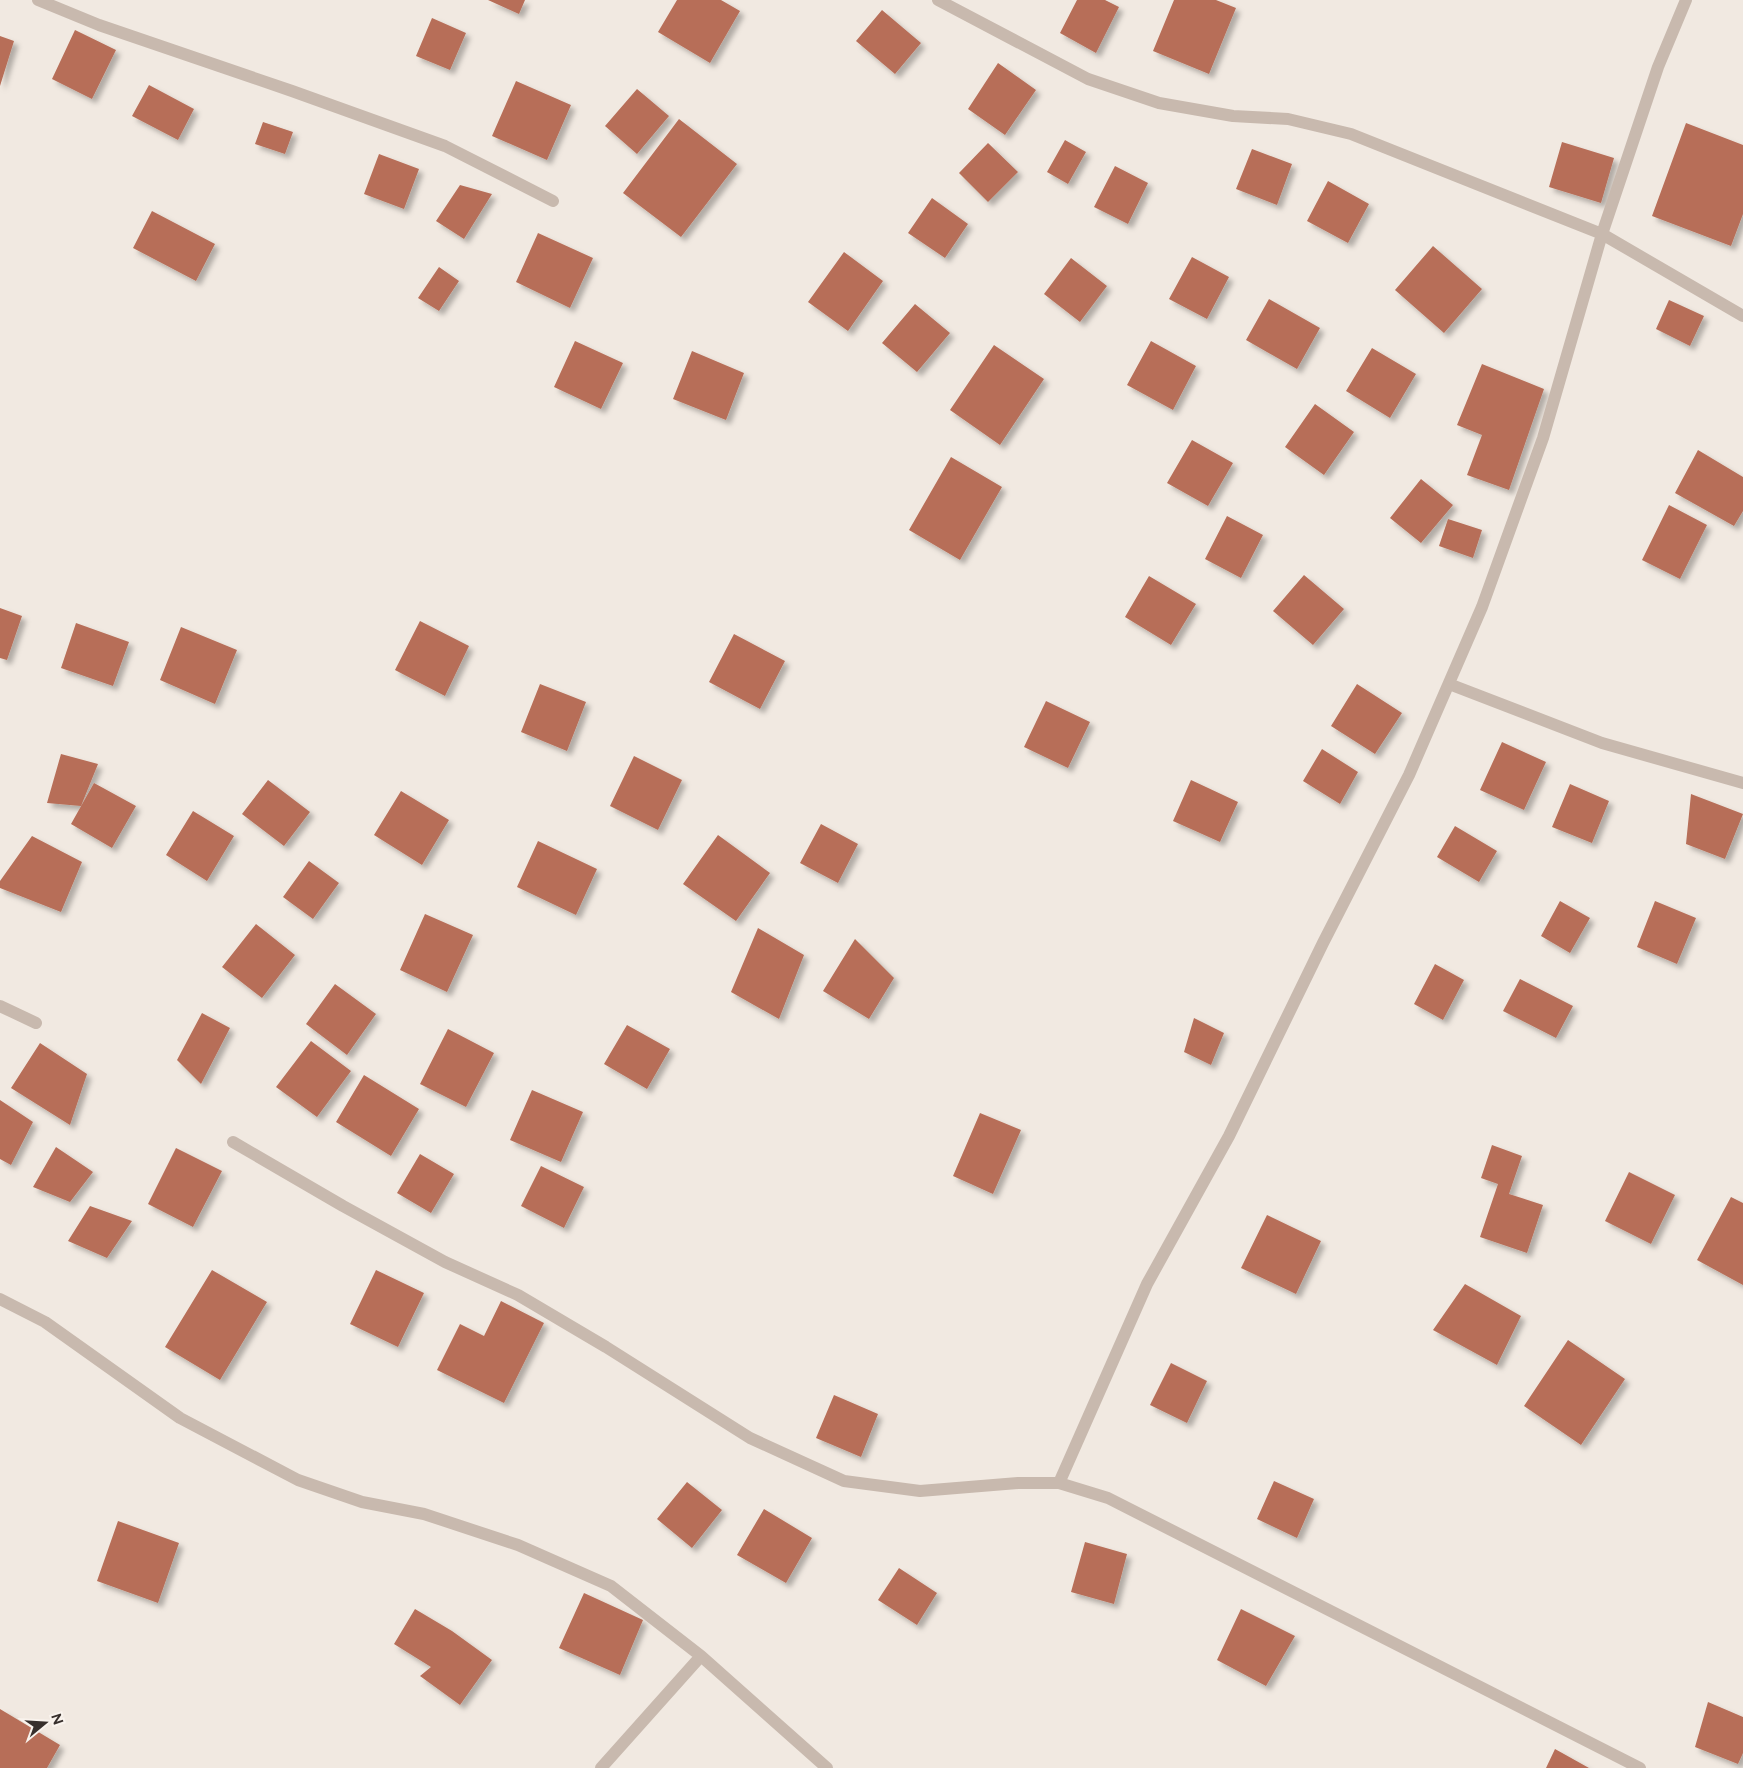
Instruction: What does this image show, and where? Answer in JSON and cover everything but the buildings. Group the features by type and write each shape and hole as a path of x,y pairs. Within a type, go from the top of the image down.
{"street":[{"path":"38,0 99,25 292,91 444,146 553,201"},
{"path":"938,0 1088,79 1159,103 1233,116 1288,119 1351,134 1602,234 1743,316"},
{"path":"1058,1484 1147,1284 1228,1136 1323,943 1410,775 1482,608 1543,438 1602,234 1658,68 1686,0"},
{"path":"1448,684 1602,743 1743,782"},
{"path":"0,1006 36,1023"},
{"path":"233,1142 343,1206 445,1262 518,1294 750,1438 844,1481 920,1491 1018,1484 1058,1484 1108,1498 1640,1768"},
{"path":"0,1299 45,1322 180,1418 298,1480 362,1502 424,1514 518,1545 611,1586 701,1656 827,1768"},
{"path":"601,1768 701,1656"}]}
